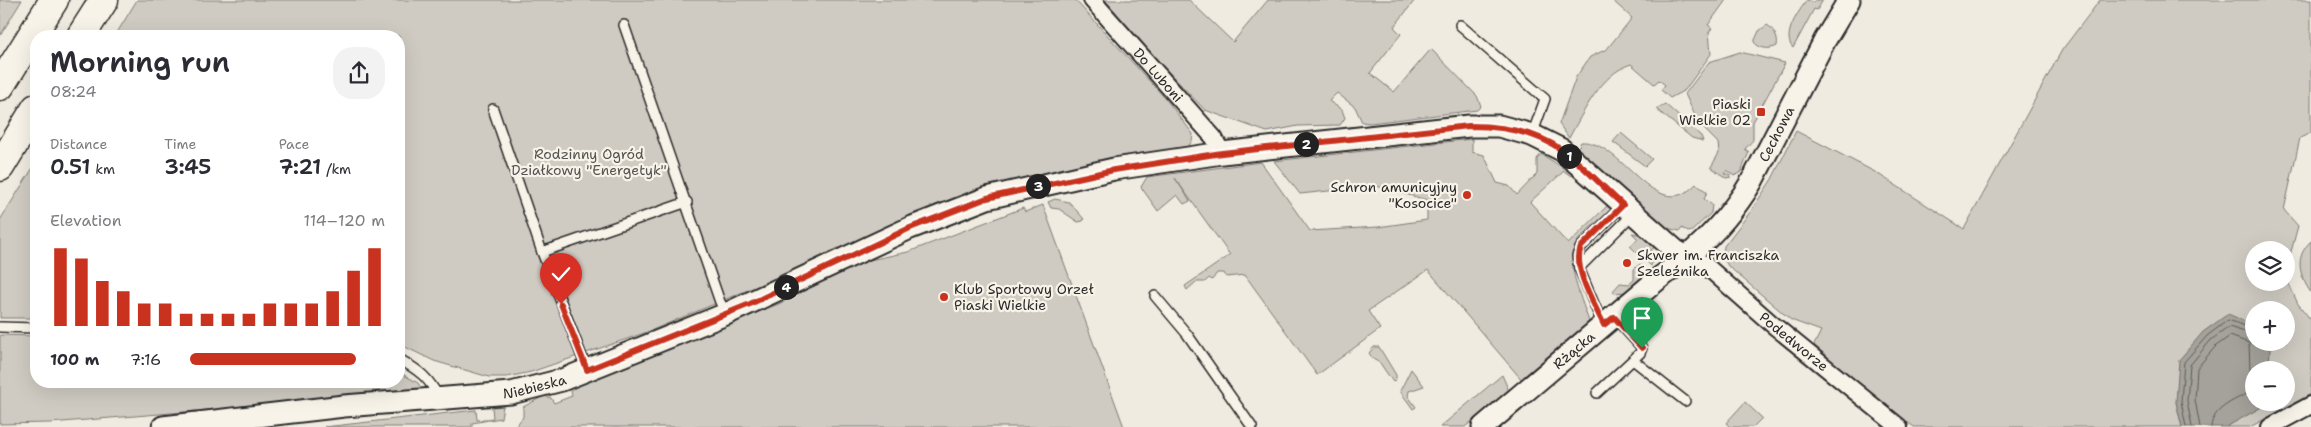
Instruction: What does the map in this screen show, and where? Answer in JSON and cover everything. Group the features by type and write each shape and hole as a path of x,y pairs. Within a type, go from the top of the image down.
{"highway":[{"path":"35,30 54,0"},
{"path":"85,30 104,0"},
{"path":"0,86 30,38"},
{"path":"0,167 30,118"}],"street":[{"name":"Do Luboni","path":"1092,0 1214,138 1222,153"},
{"name":"Cechowa","path":"1689,258 1740,201 1767,154 1825,40 1849,0"},
{"name":"Niebieska","path":"163,427 344,406 511,393 562,380 726,314 910,228 987,198 1114,170 1222,153 1469,126 1499,126 1532,135 1562,150 1676,251 1689,258"},
{"name":"Rżącka","path":"1483,427 1658,279 1689,258"},
{"name":"Podedworze","path":"1689,258 1704,264 1890,424"},
{"path":"2270,427 2311,404"}],"lane":[{"path":"624,24 720,302 726,314"},
{"path":"1460,25 1545,99 1532,135"},
{"path":"493,110 542,252 587,370"},
{"path":"542,252 686,202"},
{"path":"1579,268 1628,209"},
{"path":"1597,393 1640,353 1640,345 1609,321 1579,268 1577,256 1581,247 1628,209"},
{"path":"1155,296 1187,334 1252,427"},
{"path":"0,327 30,328"},
{"path":"1633,360 1685,401"},
{"path":"405,362 418,369 427,377 440,399"}],"green space":[{"path":"0,0 22,0 0,36"},
{"name":"Rodzinny Ogród Działkowy \"Energetyk\"","path":"137,0 1075,0 1165,98 1193,134 1192,141 1187,148 1116,159 1038,175 968,194 814,262 650,331 531,372 507,377 489,377 434,361 405,347 405,30 119,30"},
{"path":"1105,0 1189,0 1233,42 1268,0 1415,0 1394,27 1401,34 1370,73 1394,92 1431,49 1477,96 1481,106 1477,110 1370,123 1362,122 1355,107 1337,93 1329,101 1342,110 1345,118 1340,125 1298,126 1267,132 1205,110 1158,61"},
{"path":"1612,0 1726,0 1708,25 1712,28 1709,32 1711,54 1685,90 1670,98 1661,90 1665,85 1659,80 1654,84 1631,64 1620,69 1602,85 1587,105 1569,138 1559,124 1576,77 1590,57 1607,49 1632,18"},
{"path":"1807,0 1813,2 1823,0 1817,10 1814,9 1793,48 1789,37 1792,23"},
{"path":"2100,0 2311,0 2311,133 2300,138 2284,210 2298,226 2294,241 2245,241 2245,291 2292,291 2298,304 2311,320 2311,394 2295,403 2295,361 2269,361 2270,351 2295,351 2295,301 2245,301 2245,330 2176,402 2182,427 1914,427 1869,393 1814,345 1821,331 1791,320 1728,266 1723,257 1724,246 1751,211 1772,179 1796,131 1875,172 1964,229 2062,50"},
{"path":"1767,25 1773,31 1777,40 1777,46 1771,48 1762,47 1754,42 1759,31"},
{"path":"1740,52 1785,63 1753,122 1753,140 1745,149 1749,152 1741,172 1734,176 1727,170 1724,174 1729,174 1731,177 1726,178 1711,167 1719,153 1718,143 1699,124 1685,94 1709,62"},
{"path":"1665,104 1701,136 1703,141 1692,138 1656,109"},
{"path":"1621,133 1652,159 1645,166 1613,142"},
{"path":"1472,139 1472,152 1484,155 1497,183 1509,186 1517,195 1537,174 1537,159 1541,154 1573,174 1571,176 1564,171 1530,202 1568,244 1607,206 1611,209 1589,229 1577,242 1573,250 1573,271 1590,325 1522,380 1428,270 1368,311 1380,329 1317,375 1245,275 1226,277 1224,273 1217,273 1212,280 1209,278 1205,282 1196,282 1187,290 1185,286 1230,255 1175,178 1190,201 1184,204 1177,195 1158,211 1141,187 1147,177 1261,162 1310,231 1378,227 1427,220 1427,200 1376,186 1300,194 1274,161"},
{"path":"1581,142 1596,145 1610,153 1652,189 1666,195 1681,194 1696,184 1707,192 1704,199 1712,205 1711,213 1692,231 1688,232 1682,228 1680,231 1666,228 1575,152"},
{"path":"30,172 30,318 0,318 0,220"},
{"path":"1055,199 1069,202 1084,219 1083,221 1078,222 1059,209 1051,208 1048,202"},
{"name":"Klub Sportowy Orzeł Piaski Wielkie","path":"1043,205 1124,427 515,427 523,417 523,407 544,396 551,398 554,403 572,396 570,387 781,303 860,262 908,252 1023,208 1025,212"},
{"path":"1632,233 1643,235 1655,247 1651,250 1653,260 1651,266 1648,263 1651,258 1642,250 1637,253 1630,246 1638,239"},
{"path":"2311,241 2311,293 2301,273 2300,260 2302,253"},
{"path":"1640,264 1649,276 1627,292 1614,293 1613,291 1620,283 1629,284 1634,280 1634,269"},
{"path":"0,335 30,336 30,388 405,388 405,375 418,383 421,388 414,393 50,423 0,424"},
{"path":"1374,347 1379,347 1396,375 1396,379 1393,382 1380,363 1373,359 1369,353"},
{"path":"1411,369 1424,386 1409,391 1408,396 1416,407 1413,409 1400,391"},
{"path":"1502,375 1509,391 1465,427 1440,427"},
{"path":"1745,402 1762,418 1753,427 1730,427 1726,423"},
{"path":"503,406 501,418 472,423 472,427 324,427 476,410 477,420 493,418 492,407"},
{"path":"2254,411 2280,411 2250,427 2226,427"}],"water":[{"path":"2228,314 2245,321 2245,351 2270,351 2269,361 2245,361 2245,411 2255,411 2226,427 2182,427 2176,402 2179,360 2203,332"}],"place":[{"name":"Piaski Wielkie 02","path":"1761,112"},
{"name":"Schron amunicyjny \"Kosocice\"","path":"1467,195"},
{"name":"Skwer im. Franciszka Szeleźnika","path":"1627,263"},
{"name":"Klub Sportowy Orzeł Piaski Wielkie","path":"944,297"}],"route":[{"path":"561,304 587,370 750,304 910,228 987,198 1114,170 1222,153 1469,126 1499,126 1532,135 1562,150 1623,205 1581,247 1577,256 1579,268 1604,325 1614,317 1628,335 1642,348"}]}
